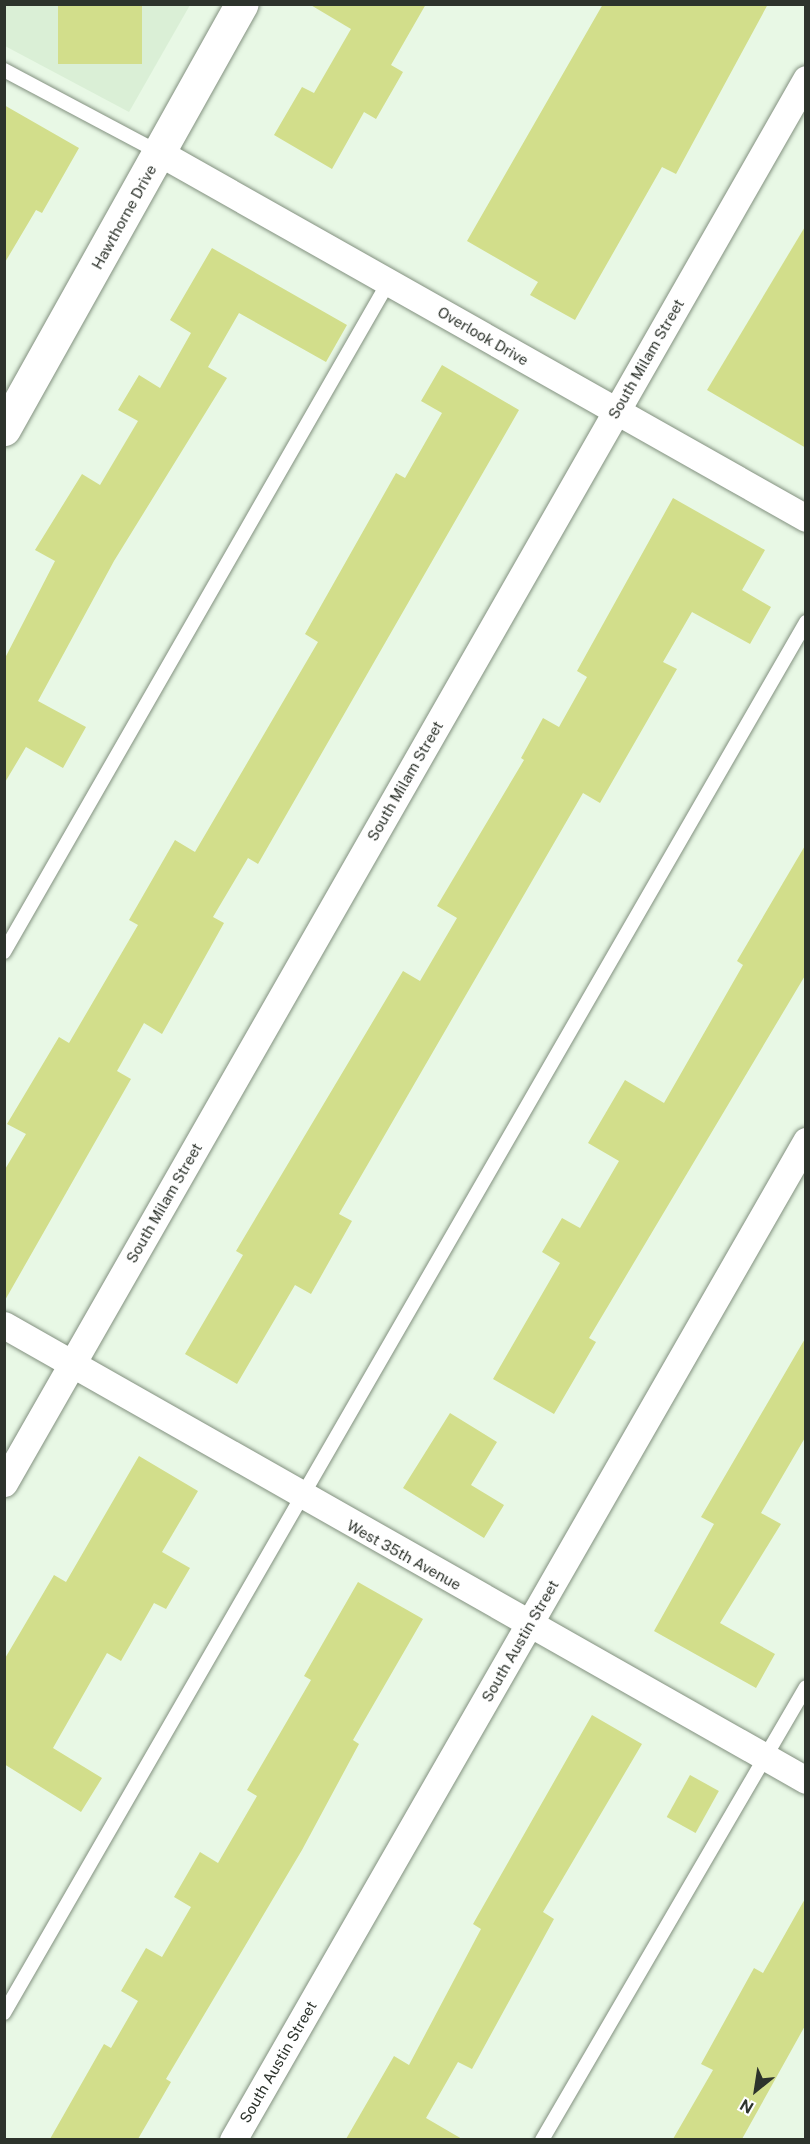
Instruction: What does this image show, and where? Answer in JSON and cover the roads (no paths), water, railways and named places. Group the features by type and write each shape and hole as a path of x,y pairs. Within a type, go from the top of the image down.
{"street":[{"name":"Hawthorne Drive","path":"4,429 242,4"},
{"name":"South Milam Street","path":"4,1483 806,79"},
{"name":"Overlook Drive","path":"160,153 388,281 615,413 806,518"},
{"name":"South Austin Street","path":"233,2139 806,1141"},
{"name":"West 35th Avenue","path":"4,1325 304,1499 806,1780"}],"lane":[{"path":"4,70 160,153"},
{"path":"4,952 388,281"},
{"path":"4,2013 304,1499 806,622"},
{"path":"542,2139 806,1687"}]}
